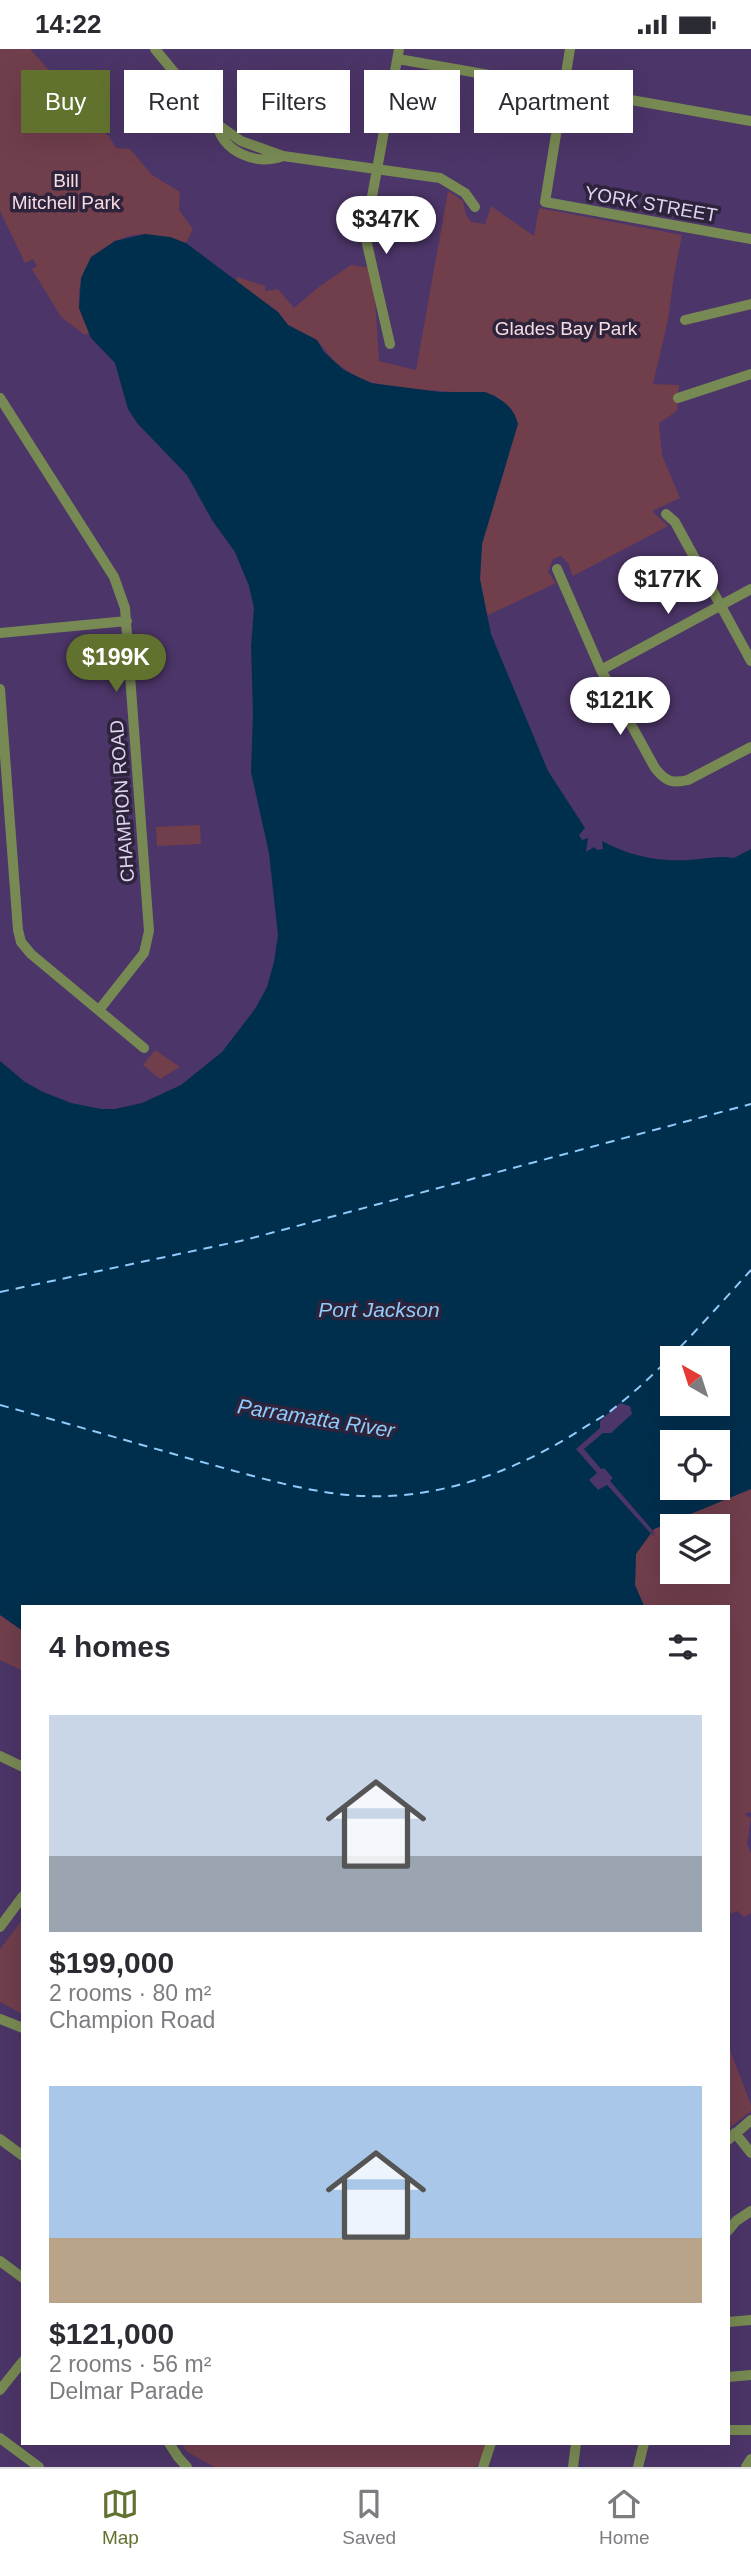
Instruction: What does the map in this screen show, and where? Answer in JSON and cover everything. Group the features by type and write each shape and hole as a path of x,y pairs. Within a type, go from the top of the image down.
{"street":[{"path":"155,49 217,124 241,141 283,156 440,178 465,193 475,207"},
{"path":"567,70 570,49"},
{"path":"390,344 365,235 399,54 477,70"},
{"path":"633,100 751,121"},
{"name":"YORK STREET","path":"556,133 545,202 751,239"},
{"path":"685,320 751,303"},
{"path":"678,398 751,374"},
{"name":"CHAMPION ROAD","path":"0,398 114,577 123,599 127,621 149,932 144,953 99,1010"},
{"path":"666,514 675,522 751,661"},
{"path":"557,569 601,670 655,768 669,781 677,783 688,780 751,747"},
{"path":"601,670 751,589"},
{"path":"0,633 127,621"},
{"path":"0,689 19,936 25,949 144,1048"},
{"path":"0,1756 21,1766"},
{"path":"0,1927 21,1899"},
{"path":"0,2019 21,2027"},
{"path":"751,2120 731,2136 751,2153"},
{"path":"0,2139 21,2155"},
{"path":"730,2228 751,2211"},
{"path":"0,2261 21,2277"},
{"path":"730,2322 751,2320"},
{"path":"0,2390 21,2364"},
{"path":"730,2377 751,2375"},
{"path":"730,2430 751,2430"},
{"path":"0,2438 38,2467"},
{"path":"170,2445 187,2467"},
{"path":"483,2467 490,2445"},
{"path":"573,2467 576,2445"},
{"path":"638,2467 644,2445"},
{"path":"746,2467 751,2459"}],"green space":[{"name":"Bill Mitchell Park","path":"0,49 30,49 49,70 21,70 21,133 106,133 116,148 130,149 152,175 180,192 179,210 193,229 186,243 145,234 115,241 85,268 79,290 79,308 89,333 85,335 61,317 32,269 37,266 33,259 25,263 0,211"},
{"name":"Glades Bay Park","path":"448,191 463,201 466,215 471,222 485,224 491,206 534,236 539,208 682,235 668,320 653,384 679,385 677,411 659,423 662,455 680,498 652,511 668,526 573,576 568,563 561,556 553,559 548,572 556,583 486,616 480,579 482,544 506,464 512,410 494,395 387,387 355,377 334,361 317,340 288,325 278,312 235,282 238,277 265,286 265,291 278,289 294,308 351,265 373,268 379,361 416,370"},
{"path":"200,825 201,844 157,846 156,827"},
{"path":"155,1050 180,1067 160,1079 143,1065"},
{"path":"751,1489 751,1812 744,1814 751,1818 747,1844 751,1853 751,1913 744,1917 737,1911 730,1914 730,1605 644,1605 635,1585 636,1553 654,1529 660,1527 660,1584 730,1584 730,1514 690,1514 730,1500"},
{"path":"0,1615 21,1630 21,1670 0,1660"},
{"path":"21,1922 21,2013 0,2002 0,1949"},
{"path":"730,2050 751,2105 751,2111 730,2127"},
{"path":"182,2445 486,2445 484,2455 476,2467 214,2467 186,2451"}],"water":[{"name":"Port Jackson","path":"145,234 170,237 186,243 278,312 288,325 317,340 324,352 344,370 371,383 440,392 485,392 506,404 518,424 482,544 480,579 491,634 548,771 585,828 579,835 582,840 588,838 586,852 594,847 597,850 603,849 602,841 633,854 667,860 734,858 751,849 751,1489 730,1498 730,1430 660,1430 660,1500 724,1500 690,1514 660,1514 660,1527 654,1529 636,1554 635,1585 644,1605 21,1605 21,1630 0,1615 0,1061 25,1082 71,1103 115,1109 142,1103 181,1085 222,1052 255,1009 267,987 278,935 269,853 251,772 251,646 254,608 249,586 235,552 212,520 187,475 137,423 128,409 115,363 91,338 79,308 81,278 91,257 115,241"}],"pier":[{"path":"620,1403 630,1406 632,1414 611,1433 603,1433 584,1449 601,1469 604,1468 613,1478 610,1481 655,1533 653,1536 607,1485 598,1490 589,1480 597,1473 576,1449 600,1428 600,1421"}],"ferry route":[{"path":"0,1292 245,1240 751,1104"},
{"path":"0,1405 235,1471 310,1489 348,1495 379,1496 441,1489 471,1481 528,1459 606,1415 667,1360 751,1270"}],"water label":[{"name":"Parramatta River","path":"316,1418"}]}
